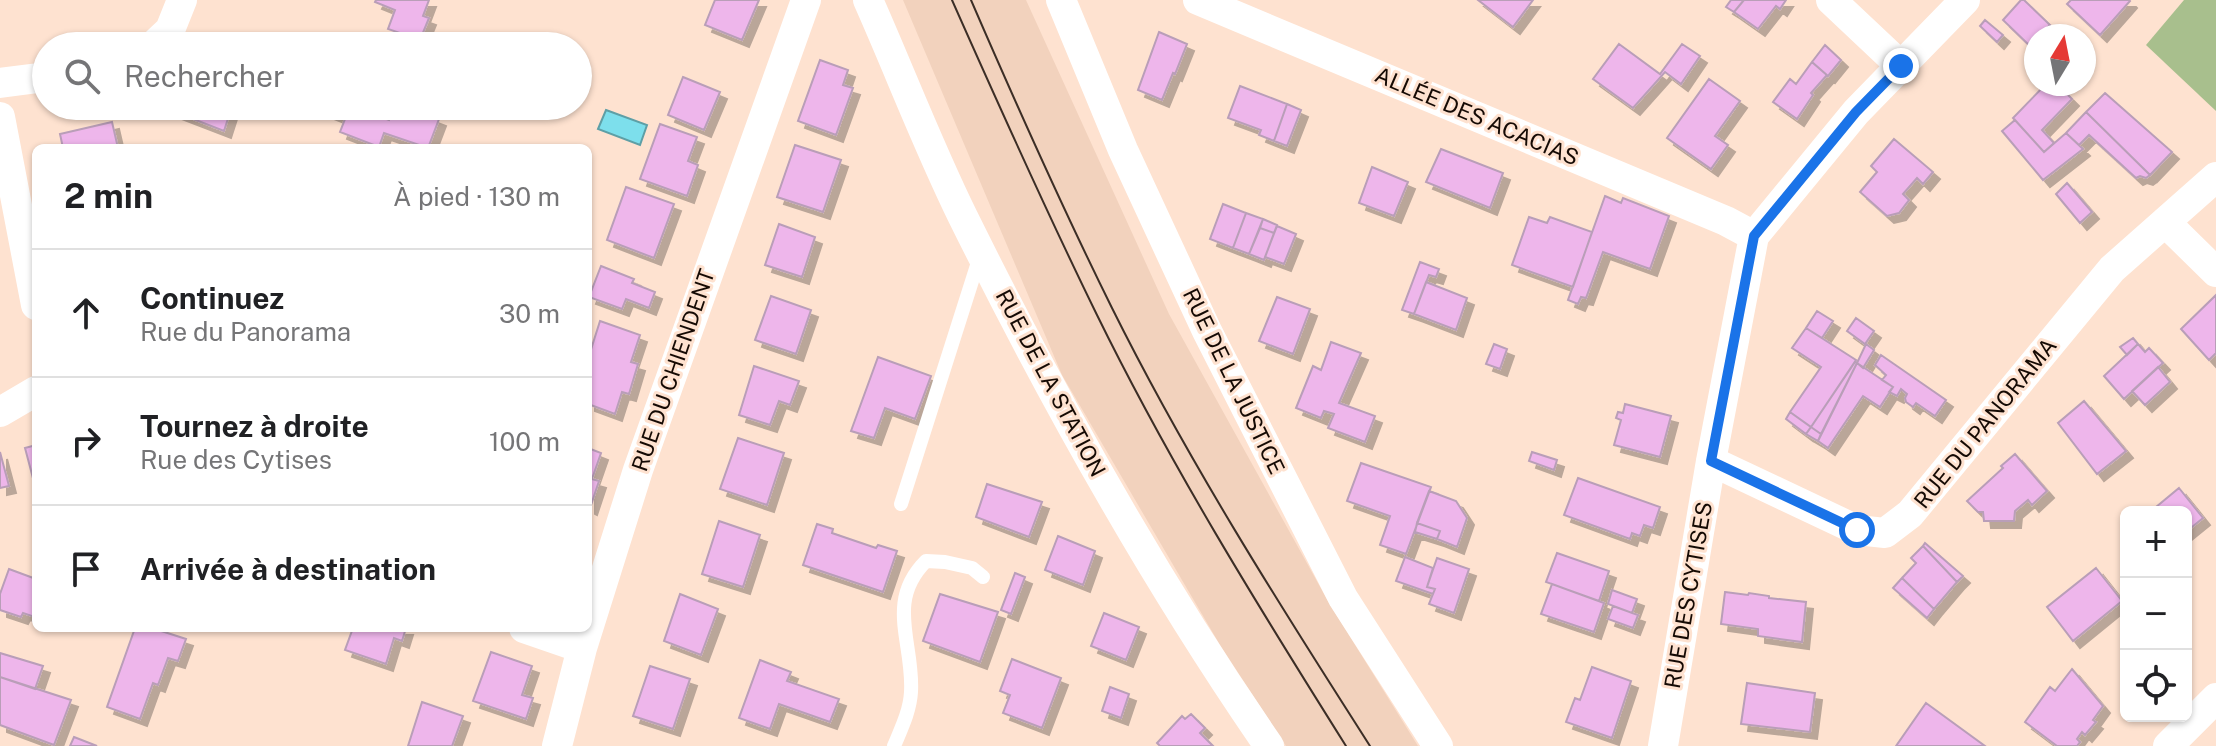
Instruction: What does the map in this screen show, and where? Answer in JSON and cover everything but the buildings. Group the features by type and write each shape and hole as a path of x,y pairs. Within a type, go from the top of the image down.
{"street":[{"path":"168,32 182,0"},
{"name":"RUE DU CHIENDENT","path":"592,616 638,470 806,0"},
{"name":"RUE DE LA STATION","path":"868,0 962,215 1078,438 1218,672 1269,746"},
{"name":"RUE DE LA JUSTICE","path":"1061,0 1123,150 1207,331 1343,598 1438,746"},
{"name":"ALLÉE DES ACACIAS","path":"1198,0 1711,214 1754,236"},
{"path":"1831,0 1901,66"},
{"name":"RUE DES CYTISES","path":"1663,746 1711,461 1754,236 1856,112 1965,0"},
{"path":"0,83 32,79"},
{"path":"0,117 32,284"},
{"name":"RUE DU PANORAMA","path":"1711,461 1857,530 1885,533 1910,514 2112,269 2216,177"},
{"path":"2165,222 2216,272"},
{"path":"0,412 32,393"},
{"path":"536,632 582,648"},
{"name":"RUE DU CHIENDENT","path":"557,746 587,632"},
{"path":"2168,746 2216,698"}],"lane":[{"path":"901,504 981,252"},
{"path":"894,746 910,706 911,667 903,619 904,596 913,573 926,561 945,562 972,568 983,577"}],"shaded area":[{"path":"903,0 1026,0 1169,314 1329,603 1418,746 1286,746 1220,645 1062,375"}],"green space":[{"path":"2184,0 2216,0 2216,111 2146,45"}],"water":[{"path":"606,110 647,125 640,145 598,129"}],"tram line":[{"path":"952,0 1041,198 1154,426 1280,641 1346,746"},
{"path":"971,0 1057,194 1141,364 1235,530 1370,746"}],"route":[{"path":"1857,530 1711,461 1754,236 1856,112 1901,66"}]}
